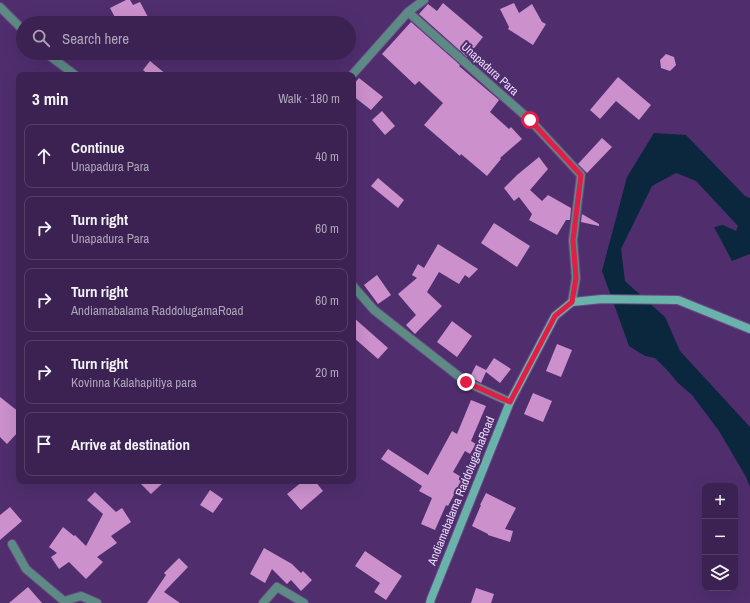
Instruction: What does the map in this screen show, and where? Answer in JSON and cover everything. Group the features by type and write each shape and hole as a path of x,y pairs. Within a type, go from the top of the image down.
{"street":[{"path":"355,72 408,12 424,0"},
{"path":"2,12 16,24"},
{"name":"Unapadura Para","path":"408,12 530,120 581,175 573,240 576,278 572,302"},
{"path":"55,60 71,72"},
{"path":"356,289 374,310 466,382 510,402"},
{"path":"572,302 602,299 678,300 750,329"},
{"name":"Andiamabalama RaddolugamaRoad","path":"430,603 510,402 555,316 572,302"},
{"path":"12,544 26,569 64,601 81,596 97,603"},
{"path":"263,603 277,587 304,603"}],"water":[{"path":"654,133 686,135 745,196 750,198 750,254 732,261 714,227 723,225 736,231 738,226 696,181 676,173 652,186 621,249 625,281 665,317 680,351 750,427 750,487 746,477 719,431 692,395 678,383 655,358 645,356 629,346 602,271 627,177"}],"building":[{"path":"126,0 130,0 133,5 140,2 147,16 114,16 110,8"},
{"path":"443,3 483,37 467,57 419,14 428,4 437,11"},
{"path":"514,3 519,13 532,4 542,22 546,24 533,45 508,29 509,27 500,9"},
{"path":"411,22 499,100 490,112 509,129 511,127 522,139 500,158 501,159 487,176 461,154 460,156 424,125 443,103 419,81 415,85 382,54"},
{"path":"666,54 674,57 676,65 670,71 661,68 660,60"},
{"path":"150,61 163,72 145,72 143,70"},
{"path":"618,77 651,105 639,120 616,101 600,119 590,110"},
{"path":"359,78 383,97 371,110 356,98 356,82"},
{"path":"382,111 395,126 385,135 372,120"},
{"path":"602,138 612,147 587,173 578,164"},
{"path":"539,157 548,169 530,190 542,201 548,195 571,208 570,220 566,220 557,235 529,220 532,214 519,197 514,201 504,188"},
{"path":"378,178 404,200 398,208 371,186"},
{"path":"582,214 599,224 599,226 581,222"},
{"path":"494,223 530,246 517,267 481,243"},
{"path":"438,244 478,269 469,278 465,275 459,284 439,272 427,292 442,306 415,334 406,325 416,315 398,294 417,278 412,275 418,264 424,268"},
{"path":"377,275 391,295 378,304 364,285"},
{"path":"356,320 388,348 378,359 356,340"},
{"path":"452,321 472,336 457,357 437,342"},
{"path":"557,344 572,350 561,377 546,371"},
{"path":"494,358 511,369 500,383 486,372 481,383 470,377 476,365 486,370"},
{"path":"533,393 552,401 543,422 524,414"},
{"path":"0,397 16,410 16,434 7,444 0,437"},
{"path":"471,400 486,406 471,441 476,444 470,454 465,451 453,472 463,478 448,506 446,505 435,530 421,524 432,498 419,491 422,486 381,459 388,449 428,475 452,431 457,434"},
{"path":"141,484 162,484 151,494"},
{"path":"299,484 317,484 323,491 301,510 287,494"},
{"path":"210,490 223,499 213,513 200,505"},
{"path":"95,492 116,512 122,508 131,522 111,536 117,543 97,557 103,562 86,579 69,562 59,569 51,557 57,553 49,547 63,527 74,536 75,535 86,546 103,514 87,500"},
{"path":"486,493 516,508 505,529 513,531 510,542 488,535 472,526"},
{"path":"10,507 22,521 0,540 0,515"},
{"path":"264,548 292,564 301,573 303,571 312,580 301,591 291,580 287,584 272,569 265,583 250,574"},
{"path":"365,551 402,576 386,600 374,592 380,583 355,566"},
{"path":"179,558 188,567 164,592 180,603 147,603 166,575 164,573"},
{"path":"28,587 42,603 9,603"},
{"path":"476,588 494,594 491,603 471,603"}],"route":[{"path":"466,382 510,402 555,316 572,302 576,278 573,240 581,175 530,120"}]}
